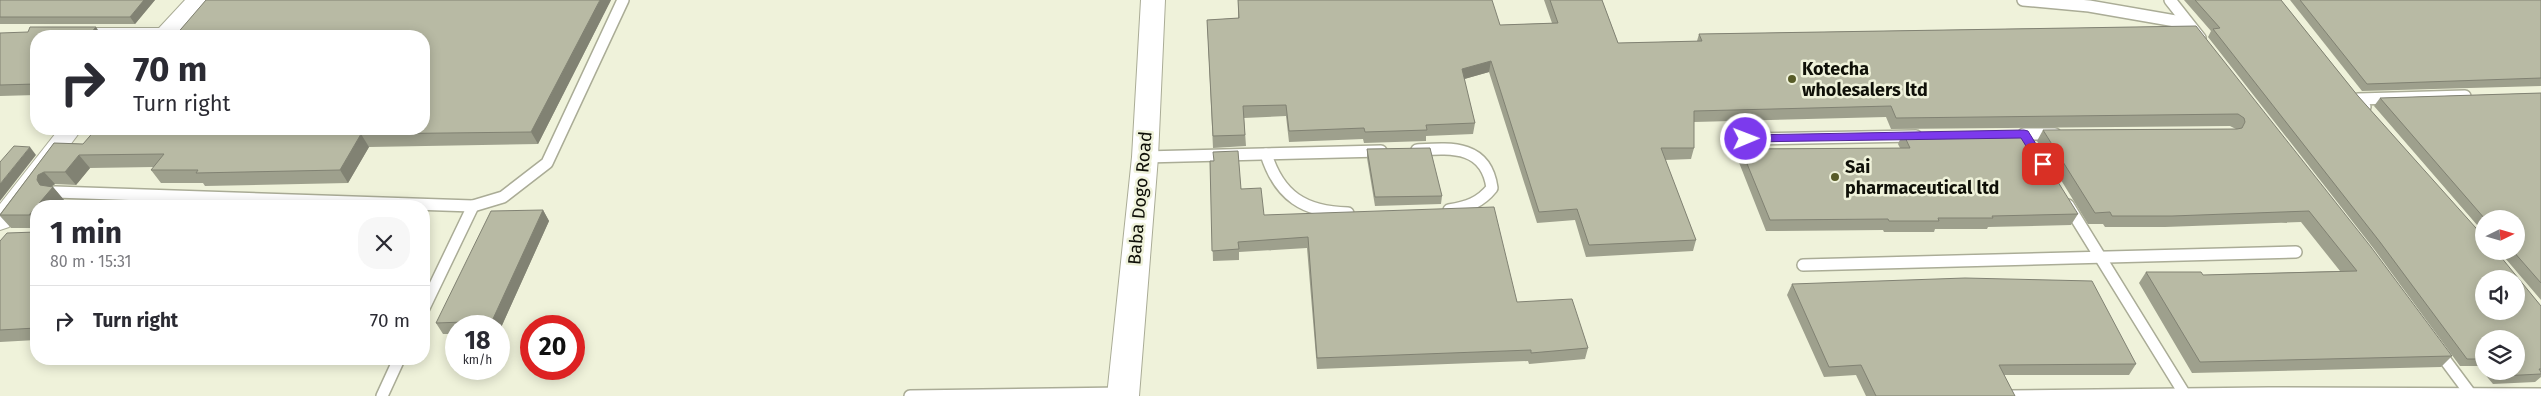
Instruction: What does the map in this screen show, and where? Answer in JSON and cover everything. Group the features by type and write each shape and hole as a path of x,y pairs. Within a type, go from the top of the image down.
{"street":[{"path":"169,30 196,0"},
{"name":"Baba Dogo Road","path":"1123,394 1145,157 1153,0"},
{"path":"0,221 66,135"}],"lane":[{"path":"430,205 473,206 503,197 533,176 547,163 623,0"},
{"path":"2023,0 2089,6 2187,23"},
{"path":"2170,0 2204,44"},
{"path":"2370,113 2355,95 2474,95"},
{"path":"2022,137 2063,134"},
{"path":"1746,139 1925,136"},
{"path":"1409,150 1457,148 1477,158 1488,168 1492,188 1484,198 1472,207 1438,211"},
{"path":"1145,157 1390,150"},
{"path":"1266,154 1276,182 1293,199 1313,208 1340,214 1359,213"},
{"path":"2059,191 2184,394"},
{"path":"55,192 294,200"},
{"path":"430,296 473,206"},
{"path":"1803,265 2296,252"},
{"path":"2430,339 2470,394"},
{"path":"382,396 397,365"},
{"path":"910,396 1123,394"},
{"path":"2011,396 2541,394"}],"building":[{"path":"0,0 144,0 130,17 0,17"},
{"path":"206,0 600,0 531,132 430,133 430,30 180,30"},
{"path":"1238,0 1492,0 1500,25 1558,23 1550,0 1602,0 1618,43 1702,41 1699,34 2196,26 2371,247 2452,356 2200,362 2146,272 2201,272 2203,275 2357,271 2309,211 2172,216 2112,216 2110,212 2095,213 2043,130 2237,129 2242,128 2245,122 2244,118 2238,114 1896,118 1891,106 1694,111 1694,148 1661,148 1696,240 1589,245 1577,209 1539,212 1491,61 1462,69 1475,123 1426,125 1427,130 1365,132 1364,128 1289,131 1286,105 1243,106 1245,135 1213,136 1207,20 1239,18"},
{"path":"2195,0 2281,0 2358,96 2475,227 2475,260 2503,260 2512,270 2475,270 2475,320 2525,320 2525,286 2541,306 2541,369 2539,369 2541,374 2525,375 2525,330 2475,330 2475,359 2467,359 2380,242 2213,29 2220,28"},
{"path":"2300,0 2541,0 2541,78 2367,84"},
{"path":"30,27 96,27 93,30 30,30 30,84 0,85 0,33 28,32"},
{"path":"2541,93 2541,283 2521,260 2525,260 2525,210 2477,210 2380,98"},
{"path":"2026,131 2078,214 1992,216 1993,218 1938,218 1939,221 1889,221 1888,219 1770,220 1741,149 1910,148 1903,133"},
{"path":"91,135 360,135 340,170 196,173 198,170 151,170 164,154 79,155 65,172 44,172 38,175 37,180 40,185 53,187 42,200 30,200 29,215 0,215 54,143 83,144"},
{"path":"14,146 30,147 0,184 0,162"},
{"path":"1430,148 1442,196 1375,197 1367,149"},
{"path":"1238,151 1241,189 1261,188 1264,215 1494,207 1517,302 1572,299 1588,348 1531,353 1531,350 1317,358 1308,237 1238,242 1239,249 1212,251 1210,161 1214,161 1213,152"},
{"path":"543,210 495,315 445,315 445,323 436,323 491,211"},
{"path":"30,232 30,328 0,330 0,241 7,233"},
{"path":"1965,278 2092,281 2136,364 1999,365 2015,396 1876,396 1861,365 1829,367 1792,284"}],"place":[{"name":"Kotecha wholesalers ltd","path":"1792,79"},
{"name":"Sai pharmaceutical ltd","path":"1835,177"}],"route":[{"path":"1746,139 2024,134 2043,164"}]}
